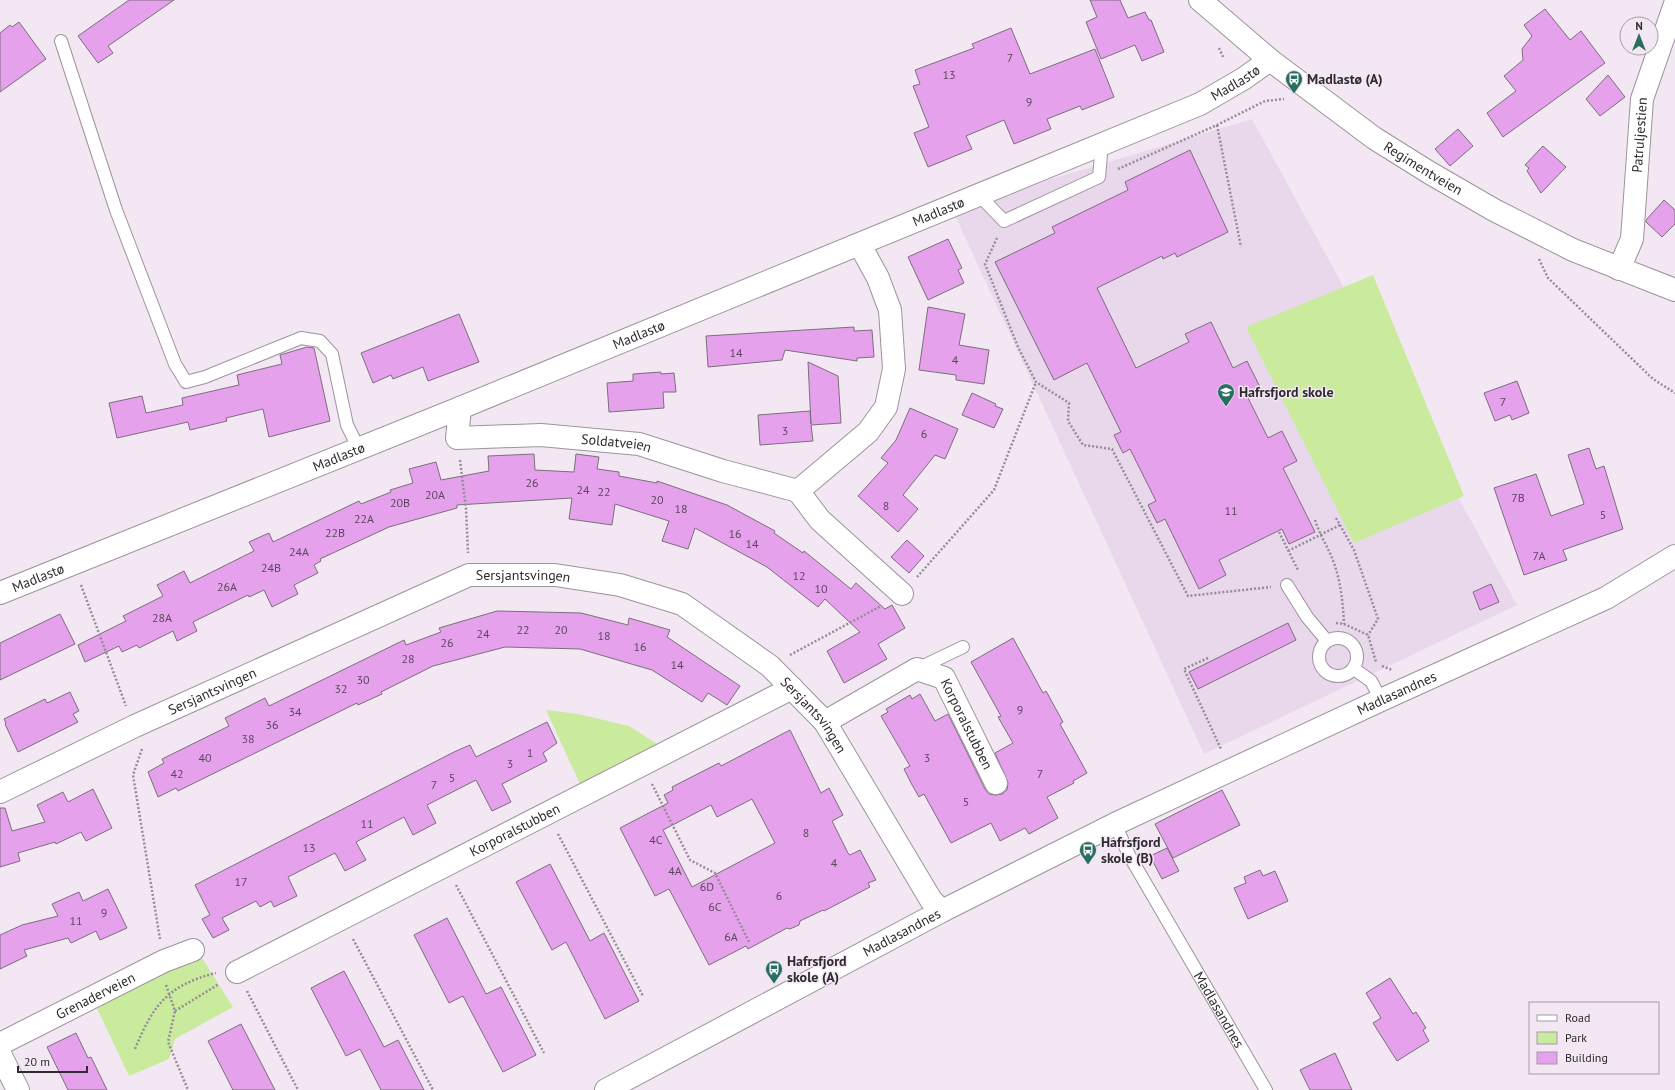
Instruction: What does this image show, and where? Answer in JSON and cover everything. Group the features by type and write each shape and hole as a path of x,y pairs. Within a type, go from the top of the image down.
{"street":[{"name":"Regimentveien","path":"1200,0 1270,60 1374,138 1430,173 1531,229 1619,269 1675,290"},
{"name":"Patruljestien","path":"1619,269 1632,239 1642,99 1675,4"},
{"name":"Madlastø","path":"0,593 860,245 978,194 1200,104 1243,79 1270,60"},
{"path":"860,245 878,278 890,310 894,368 886,407 868,432 798,491 820,520 902,594"},
{"path":"457,438 460,408"},
{"name":"Soldatveien","path":"457,438 541,435 639,444 723,471 798,491"},
{"name":"Madlasandnes","path":"606,1090 942,911 1115,824 1381,700 1606,598 1675,556"},
{"name":"Sersjantsvingen","path":"0,792 135,726 469,575 555,575 620,585 682,604 770,666 825,722 931,900 942,911"},
{"path":"825,722 917,669"},
{"name":"Korporalstubben","path":"917,669 944,678 996,783"},
{"name":"Korporalstubben","path":"227,972 342,918 792,688"},
{"name":"Grenaderveien","path":"0,1044 178,955"},
{"path":"0,1054 18,1090"}],"lane":[{"path":"61,41 116,210 175,364 186,382 205,377 302,338 320,341 332,354 347,425 359,449"},
{"path":"978,194 1004,221 1099,177 1102,143"},
{"path":"1288,585 1307,617 1327,641"},
{"path":"1340,638 1352,643 1358,656 1354,669 1343,676 1330,675 1320,666 1319,652 1327,641 1340,638"},
{"path":"917,669 963,647"},
{"path":"1354,669 1371,681 1381,700"},
{"name":"Madlasandnes","path":"1115,824 1129,854 1266,1090"}],"path":[{"path":"1099,177 1217,125 1265,101"},
{"path":"1217,125 1241,247"},
{"path":"1004,221 985,264 1018,347 1036,382 1069,403 1068,422 1083,445 1112,449 1188,596 1288,585"},
{"path":"1537,254 1548,278 1653,379 1675,393"},
{"path":"770,666 902,594 994,490 1036,382"},
{"path":"457,438 466,509 469,575"},
{"path":"1336,518 1354,550 1378,619 1368,635"},
{"path":"1315,520 1320,536 1335,564 1343,599 1344,624"},
{"path":"1288,551 1340,525"},
{"path":"1280,532 1299,572"},
{"path":"73,564 143,746 133,775 178,955 183,964 163,978 175,1011 168,1042 188,1090"},
{"path":"1332,623 1344,624 1368,635 1377,663 1394,671"},
{"path":"1208,658 1184,669 1224,755"},
{"path":"642,764 690,860 715,873 749,942"},
{"path":"547,813 643,996"},
{"path":"445,865 544,1052"},
{"path":"342,918 433,1090"},
{"path":"175,1011 227,972"},
{"path":"135,1049 146,1022 160,1002 188,983 227,972"},
{"path":"227,972 298,1090"}],"shaded area":[{"name":"Hafrsfjord skole","path":"1252,119 1517,605 1204,754 952,209"}],"green space":[{"path":"1373,275 1464,496 1354,543 1246,327"},
{"path":"546,710 578,714 629,726 657,744 580,784"},
{"path":"197,950 233,1007 175,1039 169,1059 129,1076 95,1004"}],"building":[{"path":"129,0 174,0 108,46 113,53 98,63 78,36"},
{"path":"1090,0 1120,0 1128,18 1145,12 1149,20 1151,20 1164,52 1142,61 1135,45 1101,59 1086,22 1097,17"},
{"path":"1545,9 1570,40 1581,31 1605,63 1503,137 1487,113 1516,91 1504,76 1523,60 1522,49 1532,36 1524,25"},
{"path":"19,22 46,59 0,92 0,33 10,25 12,27"},
{"path":"1011,28 1030,74 1095,49 1114,97 1082,110 1080,106 1047,119 1051,129 1014,144 1004,120 966,136 972,149 928,167 914,133 929,127 913,86 920,84 915,70 974,48 972,44"},
{"path":"1608,75 1625,97 1600,116 1586,99"},
{"path":"1458,129 1473,146 1450,166 1435,149"},
{"path":"1543,146 1566,167 1541,193 1527,171 1529,168 1525,165"},
{"path":"1190,150 1228,232 1177,257 1175,253 1163,259 1162,256 1097,288 1136,368 1189,342 1185,334 1211,322 1233,368 1247,361 1262,391 1248,398 1268,438 1282,431 1297,461 1283,468 1315,532 1289,544 1282,529 1219,560 1226,575 1199,589 1165,519 1157,523 1148,505 1156,501 1130,449 1123,453 1114,435 1121,432 1087,363 1054,380 995,262 1055,233 1052,227 1128,190 1125,182"},
{"path":"1664,200 1675,210 1675,224 1662,237 1646,222 1646,220"},
{"path":"948,239 962,268 958,270 964,283 928,300 908,257"},
{"path":"928,307 965,314 959,345 989,350 984,384 956,380 956,375 919,370"},
{"path":"459,314 479,362 428,381 423,367 393,379 391,375 373,383 361,353"},
{"path":"854,327 854,331 872,330 874,357 857,358 857,361 785,350 782,360 708,367 706,336"},
{"path":"307,347 314,348 330,421 269,437 263,409 226,418 227,421 190,430 188,422 117,438 109,403 142,396 146,413 183,405 182,398 239,385 237,375 282,364 280,355"},
{"path":"808,362 838,376 841,423 811,425 813,441 760,445 758,415 810,411 811,424"},
{"path":"661,372 661,374 674,373 676,392 663,392 664,408 609,412 607,383 633,381 633,374"},
{"path":"1517,381 1529,413 1512,420 1510,415 1495,421 1484,393"},
{"path":"972,393 996,404 995,406 1003,409 994,428 962,415"},
{"path":"910,408 958,429 945,459 935,455 903,495 918,509 898,532 858,496 888,463 881,458 896,440"},
{"path":"1589,448 1596,469 1604,466 1623,529 1563,550 1567,560 1524,575 1494,488 1536,474 1551,516 1584,504 1568,455"},
{"path":"534,454 535,470 574,472 576,454 599,457 597,469 619,472 619,476 657,483 657,481 727,505 775,531 774,533 803,553 804,551 851,589 856,583 885,609 892,605 905,628 878,644 887,659 844,683 827,651 860,632 825,599 818,607 767,567 695,528 688,549 662,541 669,521 615,504 612,525 569,519 572,498 457,505 457,508 389,527 320,559 321,561 314,565 318,573 294,585 298,594 272,607 264,590 249,597 248,595 193,622 197,631 177,641 173,631 139,648 137,645 122,652 119,646 85,662 78,645 126,621 123,616 163,596 157,585 184,571 190,583 254,551 249,542 269,533 273,542 359,501 361,504 391,492 390,490 413,483 409,469 436,462 441,480 489,471 488,456"},
{"path":"907,540 924,556 909,573 891,557"},
{"path":"1491,584 1499,602 1480,610 1473,592"},
{"path":"497,611 581,613 628,625 629,618 670,630 667,637 740,686 727,705 708,693 702,702 652,670 580,649 505,647 433,666 381,692 382,694 358,705 357,703 178,791 176,788 158,797 148,772 164,763 162,759 229,726 225,718 265,698 269,706 404,640 406,645 441,632 439,628"},
{"path":"60,614 75,644 0,680 0,643"},
{"path":"1288,623 1296,640 1198,689 1189,672"},
{"path":"1013,638 1043,693 1046,691 1063,722 1060,724 1087,773 1073,781 1074,783 1047,797 1058,818 1029,834 1025,828 1000,841 991,823 951,843 924,794 919,797 911,783 904,769 910,766 881,716 888,712 886,709 910,695 912,699 920,694 935,721 948,714 985,789 989,794 1002,794 1007,790 1008,783 995,753 1013,743 998,717 1001,716 971,662"},
{"path":"70,692 79,711 73,714 78,722 18,752 4,719 45,699 47,703"},
{"path":"547,722 557,743 543,753 547,761 502,784 511,802 492,811 476,780 427,805 436,823 413,835 404,817 356,842 366,860 345,871 335,853 288,877 297,896 274,907 271,901 260,907 256,901 222,918 229,930 213,938 202,919 210,915 195,885 454,752 470,745 476,757"},
{"path":"790,730 821,793 829,788 843,815 832,821 848,853 850,855 860,850 876,880 868,883 870,887 824,911 823,910 800,921 799,925 790,929 787,928 748,949 746,946 709,965 669,889 655,896 620,828 668,803 664,795 673,790 672,787 719,763 721,766","holes":["752,799 775,843 692,887 663,830 711,805 717,817"]},
{"path":"93,789 112,828 86,841 81,832 56,844 55,842 18,853 20,861 0,867 0,808 5,808 12,831 45,822 37,805 63,792 68,802"},
{"path":"1222,790 1240,825 1173,858 1155,824"},
{"path":"1167,848 1179,871 1162,879 1150,856"},
{"path":"550,864 590,941 604,933 639,1001 605,1019 566,942 552,950 516,882"},
{"path":"1260,870 1263,876 1275,871 1288,901 1248,919 1234,888 1246,883 1244,877"},
{"path":"108,889 127,928 100,940 96,931 71,943 68,938 24,950 27,956 0,969 0,935 22,925 58,916 52,904 79,892 83,901"},
{"path":"447,918 486,994 501,987 536,1055 503,1072 463,996 449,1003 414,935"},
{"path":"344,971 384,1047 398,1040 424,1090 381,1090 360,1049 346,1056 311,988"},
{"path":"1390,978 1413,1014 1416,1012 1426,1028 1423,1030 1429,1041 1397,1061 1373,1023 1381,1018 1366,993"},
{"path":"241,1024 275,1090 233,1090 208,1041"},
{"path":"76,1033 88,1058 91,1057 107,1090 68,1090 47,1047"},
{"path":"1335,1053 1352,1090 1310,1090 1300,1070"}],"place":[{"name":"Madlastø (A)","path":"1294,94"},
{"name":"Hafrsfjord skole","path":"1226,407"},
{"name":"Hafrsfjord skole (B)","path":"1088,865"},
{"name":"Hafrsfjord skole (A)","path":"774,984"}]}
